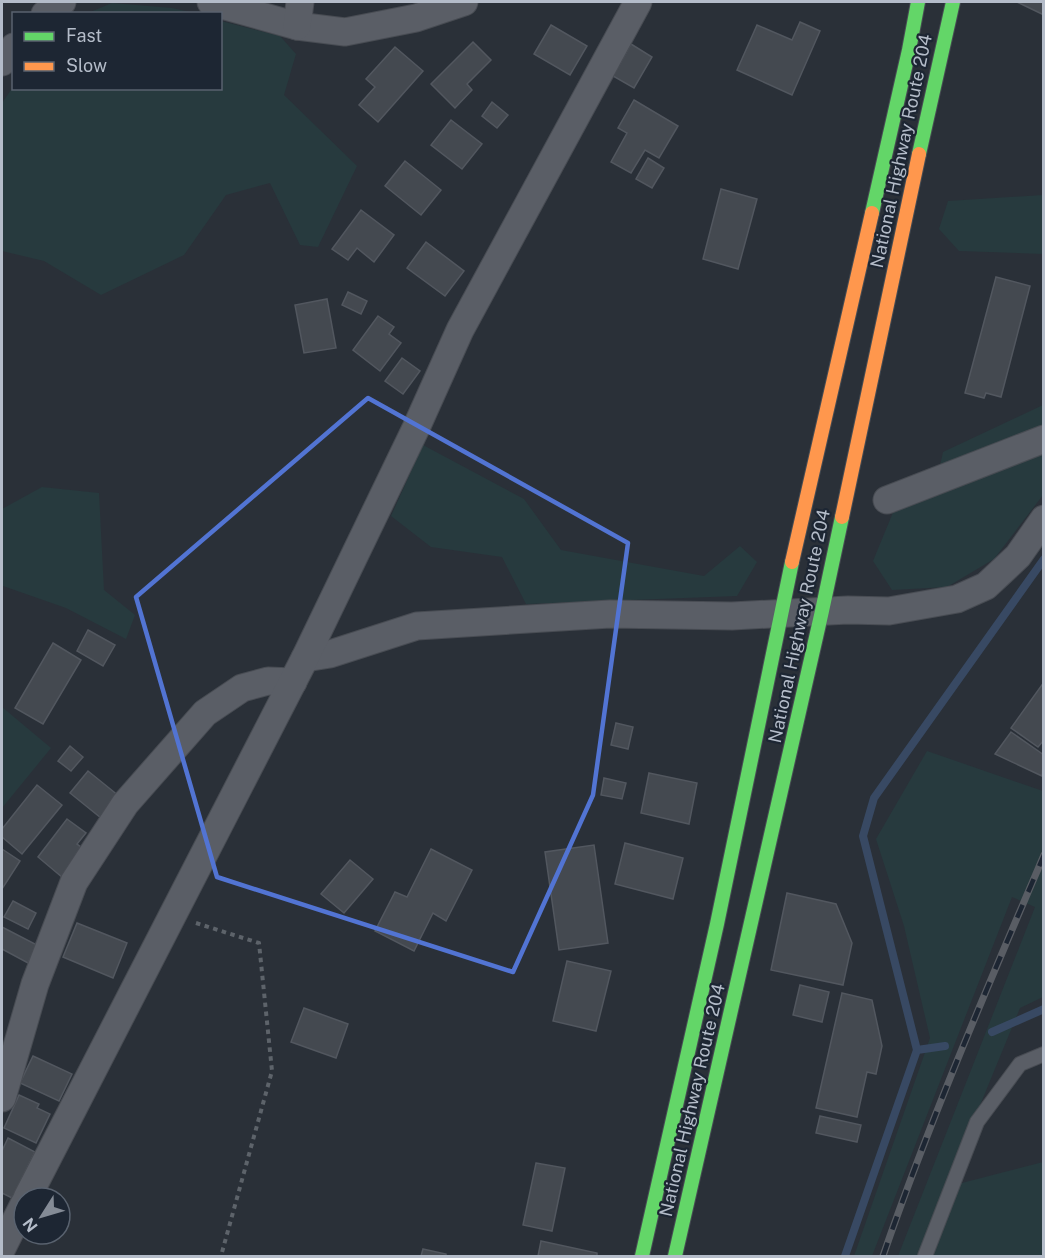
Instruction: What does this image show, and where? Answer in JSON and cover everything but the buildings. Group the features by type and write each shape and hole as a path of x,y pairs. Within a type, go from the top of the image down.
{"highway":[{"name":"National Highway Route 204","path":"642,1257 717,924 780,612 907,61 918,2"},
{"name":"National Highway Route 204","path":"675,1257 822,611 886,304 953,2"}],"street":[{"path":"48,12 62,2"},
{"path":"211,2 299,14 345,32 416,18 464,2"},
{"path":"33,1186 305,658 416,428 460,330 638,2"},
{"path":"2,62 12,50"},
{"path":"887,500 1044,439"},
{"path":"305,658 330,654 417,626 610,614 732,616 780,612 889,611 957,599 986,586 1018,556 1044,519"},
{"path":"2,1098 36,984 74,882 125,804 205,713 242,688 268,681 293,682"},
{"path":"2,1248 12,1228"}],"lane":[{"path":"925,1257 978,1122 1020,1064 1044,1054"}],"path":[{"path":"172,915 259,943 272,1071 221,1257"}],"highlighted area":[{"path":"368,398 628,543 593,795 513,972 217,877 136,597"}],"green space":[{"path":"112,3 172,8 190,12 90,12"},
{"path":"222,21 280,36 296,54 284,95 357,166 318,247 300,245 270,183 226,195 184,255 101,295 44,261 2,251 2,103 12,88 222,90"},
{"path":"1043,195 1043,254 959,251 939,229 948,201"},
{"path":"1043,405 1043,495 994,559 947,587 892,590 873,561 894,510 935,488 943,452"},
{"path":"423,445 524,499 561,550 704,576 740,546 757,562 737,596 526,604 502,557 431,547 391,516"},
{"path":"42,487 99,493 104,590 135,615 126,639 66,608 3,586 2,509"},
{"path":"2,707 51,748 2,808"},
{"path":"927,751 1043,791 1043,997 1020,1008 918,1256 898,1256 1035,907 1012,897 872,1256 854,1256 930,1038 904,926 876,839"},
{"path":"1043,1162 1043,1256 933,1256 958,1184"}],"waterway":[{"path":"845,1256 917,1050 863,836 874,798 1044,559"},
{"path":"992,1032 1044,1009"},
{"path":"917,1050 945,1046"}],"railway":[{"path":"883,1256 980,1004 1044,855"}],"traffic: fast":[{"path":"872,213 918,2"},
{"path":"919,154 953,2"},
{"path":"675,1256 842,517"},
{"path":"642,1256 717,924 792,562"}],"traffic: slow":[{"path":"842,517 919,154"},
{"path":"792,562 872,213"}]}
